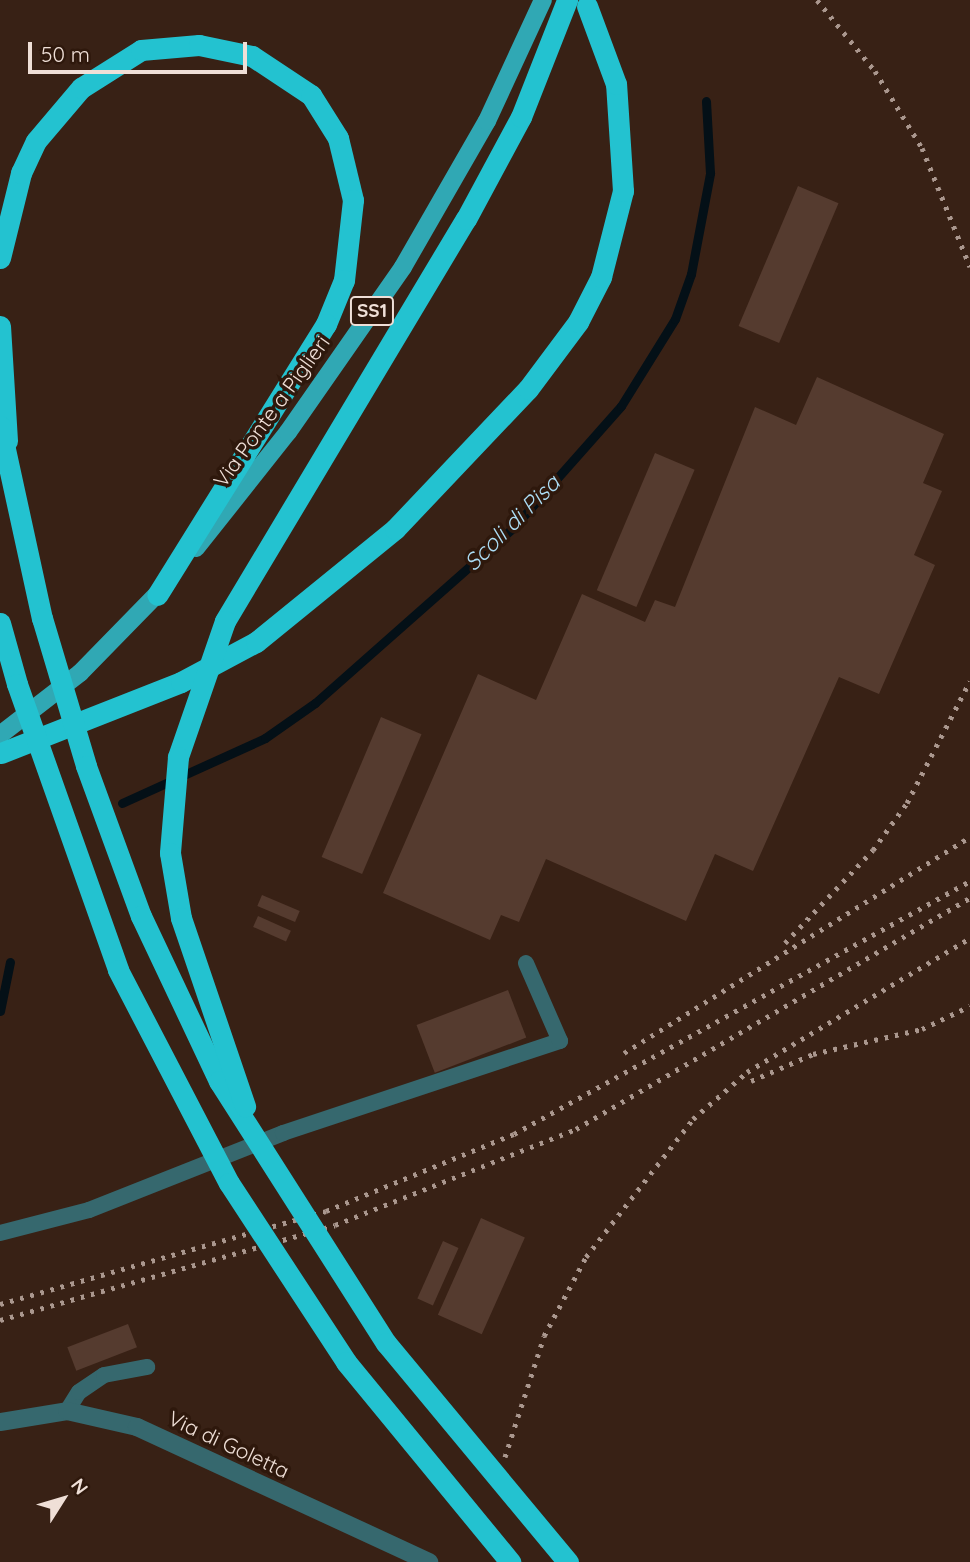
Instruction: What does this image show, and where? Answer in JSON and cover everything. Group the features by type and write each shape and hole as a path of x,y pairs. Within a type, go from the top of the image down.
{"highway":[{"path":"259,1148 181,918 170,853 178,758 225,621 466,219 521,117 577,3"},
{"path":"4,743 181,682 256,642 395,528 535,380 578,322 601,277 623,191 616,84 577,3"},
{"path":"0,258 20,173 36,141 81,88 141,50 199,45 252,56 311,95 338,138 353,200 344,280 326,324 157,595"},
{"path":"0,326 8,467"},
{"path":"0,426 42,618 106,824 163,965 259,1148 386,1343 568,1562"},
{"path":"0,623 17,684 118,970 207,1143 346,1362 510,1562"},
{"path":"0,648 17,684"}],"main road":[{"name":"Via Ponte a Piglieri","path":"4,743 80,673 157,595 288,432 403,268 481,132 543,0"}],"street":[{"name":"Via di Goletta","path":"0,1422 67,1411 137,1427 429,1562"}],"lane":[{"path":"0,1233 101,1206 283,1133 560,1041 526,963"},
{"path":"67,1411 79,1392 103,1375 147,1367"}],"building":[{"path":"798,186 839,203 779,343 739,326"},
{"path":"817,377 944,434 923,483 942,491 914,555 935,565 879,694 839,677 753,871 715,854 686,921 546,859 519,922 501,915 490,940 383,893 478,674 536,700 582,594 645,622 655,600 675,607 755,407 796,425"},
{"path":"655,453 695,470 636,607 597,590"},
{"path":"381,717 422,734 362,874 322,857"},
{"path":"262,895 300,911 295,922 257,906"},
{"path":"258,916 291,931 286,942 253,927"},
{"path":"508,990 526,1038 435,1073 417,1025"},
{"path":"481,1218 525,1238 482,1334 438,1315"},
{"path":"443,1241 459,1248 433,1305 417,1299"},
{"path":"128,1324 137,1347 76,1371 67,1347"}],"waterway":[{"name":"Scoli di Pisa","path":"122,803 265,738 315,703 513,528 621,406 675,319 691,274 710,173 706,101"},
{"name":"Scoli di Pisa","path":"0,1011 10,962"}],"railway":[{"path":"817,0 875,71 922,148 970,267"},
{"path":"785,943 873,850 907,803 970,681"},
{"path":"624,1053 970,837"},
{"path":"0,1304 326,1211 514,1134 970,881"},
{"path":"0,1320 335,1225 576,1129 970,898"},
{"path":"505,1457 544,1336 586,1257 693,1119 747,1072 970,938"},
{"path":"751,1081 813,1054 922,1029 970,1006"}]}
